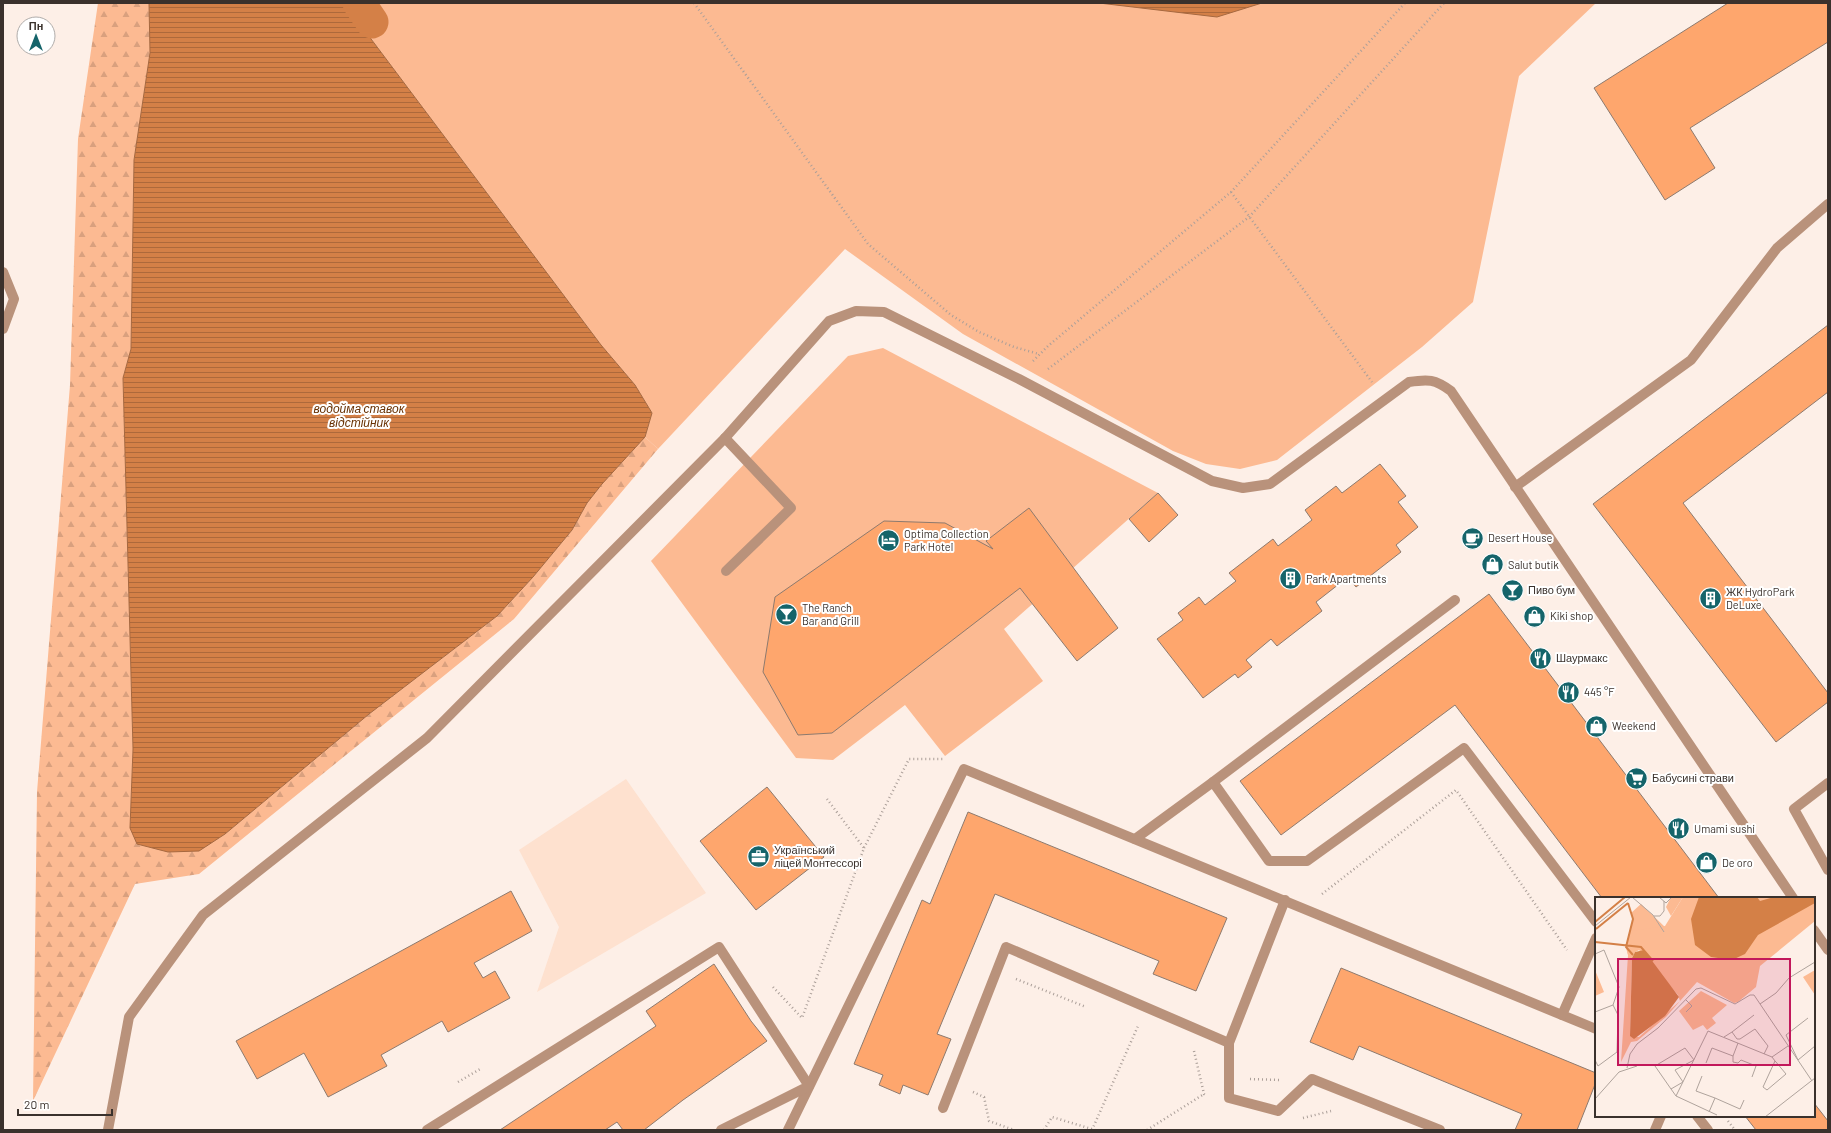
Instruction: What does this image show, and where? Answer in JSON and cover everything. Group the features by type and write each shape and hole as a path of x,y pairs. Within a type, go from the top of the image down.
{"street":[{"path":"1515,487 1691,360 1777,248 1828,204"},
{"path":"3,272 14,299 3,329"},
{"path":"108,1130 129,1017 203,914 427,738 725,438 829,321 856,311 884,312 1029,384 1212,481 1243,488 1270,484 1409,382 1425,380 1440,383 1450,391 1792,897"},
{"path":"725,438 791,508 726,571"},
{"path":"1135,839 1455,600"},
{"path":"1213,782 1269,861 1307,861 1464,748 1595,921"},
{"path":"788,1130 964,769 1595,1028"},
{"path":"1828,783 1794,809 1828,870"},
{"path":"1285,900 1229,1042 1229,1098 1278,1111 1312,1079 1440,1130"},
{"path":"1815,935 1828,950"},
{"path":"1562,1015 1595,940"},
{"path":"427,1130 719,948 809,1086"},
{"path":"943,1108 1006,948 1229,1042"},
{"path":"721,1130 809,1086"},
{"path":"1655,1130 1661,1117"},
{"path":"1698,1117 1708,1130"}],"path":[{"path":"694,3 868,244 951,315 979,332 1014,347 1039,354"},
{"path":"1019,379 1039,354 1230,192 1405,3"},
{"path":"1029,384 1249,217 1444,3"},
{"path":"1230,192 1357,361"},
{"path":"1321,895 1456,790 1570,953"},
{"path":"802,1018 864,848 827,799"},
{"path":"1013,978 1093,1010"},
{"path":"1044,1130 1052,1117 1093,1130 1146,1007"},
{"path":"1130,1025 1144,1031"},
{"path":"1187,1048 1194,1051 1204,1094 1210,1099"},
{"path":"1246,1074 1249,1079 1280,1080"},
{"path":"966,1090 984,1097 989,1121 1014,1130"},
{"path":"1147,1130 1204,1094"},
{"path":"1295,1120 1332,1110"}],"shaded area":[{"path":"626,779 706,893 537,992 559,927 519,850"}],"green space":[{"path":"98,3 149,3 150,53 134,160 131,349 123,378 133,749 130,828 198,851 225,834 369,714 497,616 533,577 572,530 587,503 602,484 645,437 658,449 514,619 199,874 135,884 33,1101 37,792 70,385 78,139"},
{"path":"344,3 1596,3 1519,76 1473,302 1422,347 1277,460 1240,469 1206,464 1173,451 963,334 845,249 658,449 645,437 652,413 635,385 601,345"},
{"name":"Optima Collection Park Hotel","path":"883,348 1158,493 1004,629 1043,681 945,756 905,705 833,760 796,758 651,561 848,356"}],"water":[{"name":"водойма ставок відстійник","path":"149,3 344,3 601,345 635,385 652,413 645,437 602,484 587,503 572,530 533,577 497,616 369,714 225,834 199,851 168,852 137,844 130,828 133,749 123,378 131,349 134,160 150,53"},
{"path":"1099,3 1262,3 1217,17"}],"building":[{"path":"1728,3 1828,3 1828,42 1690,128 1715,168 1665,200 1594,88"},
{"name":"ЖК HydroPark DeLuxe","path":"1828,325 1828,392 1683,503 1828,693 1828,702 1776,742 1593,504"},
{"name":"Park Apartments","path":"1380,464 1406,496 1398,502 1418,527 1396,545 1401,552 1356,587 1348,577 1316,602 1322,611 1277,646 1271,639 1246,660 1252,667 1238,678 1235,674 1203,698 1157,639 1183,620 1178,613 1199,597 1205,605 1236,581 1229,573 1273,539 1278,546 1312,520 1305,510 1336,486 1342,493"},
{"path":"1158,493 1178,515 1149,542 1129,519"},
{"path":"1029,508 1118,628 1077,661 1020,588 832,733 798,735 763,672 775,597 884,521 945,523 993,549 986,541"},
{"path":"1489,594 1718,897 1601,897 1455,705 1281,835 1240,781"},
{"path":"767,787 824,857 756,910 700,841"},
{"path":"968,812 1227,918 1196,991 1153,974 1159,961 995,894 937,1034 951,1039 928,1095 903,1085 900,1094 879,1085 883,1075 854,1064 922,900 930,904"},
{"path":"511,891 532,931 474,963 483,978 495,971 510,998 448,1032 442,1021 381,1055 387,1066 328,1097 304,1053 257,1079 236,1041"},
{"path":"714,964 751,1021 767,1041 683,1100 644,1130 623,1130 617,1122 605,1130 500,1130 656,1026 646,1011"},
{"path":"1341,968 1595,1073 1595,1085 1577,1130 1515,1130 1522,1114 1359,1046 1353,1060 1310,1042"},
{"path":"1815,1104 1828,1121 1828,1130 1756,1130 1746,1117 1815,1117"}],"waterway":[{"path":"359,3 372,22"}],"place":[{"name":"Desert House","path":"1472,538"},
{"name":"Optima Collection Park Hotel","path":"888,540"},
{"name":"Salut butik","path":"1493,565"},
{"name":"Park Apartments","path":"1290,579"},
{"name":"Пиво бум","path":"1513,590"},
{"name":"ЖК HydroPark DeLuxe","path":"1711,598"},
{"name":"The Ranch Bar and Grill","path":"786,614"},
{"name":"Kiki shop","path":"1534,616"},
{"name":"Шаурмакс","path":"1540,658"},
{"name":"445 °F","path":"1568,692"},
{"name":"Weekend","path":"1596,726"},
{"name":"Бабусині страви","path":"1637,778"},
{"name":"Umami sushi","path":"1678,829"},
{"name":"Український ліцей Монтессорі","path":"758,856"},
{"name":"De oro","path":"1706,863"}]}
